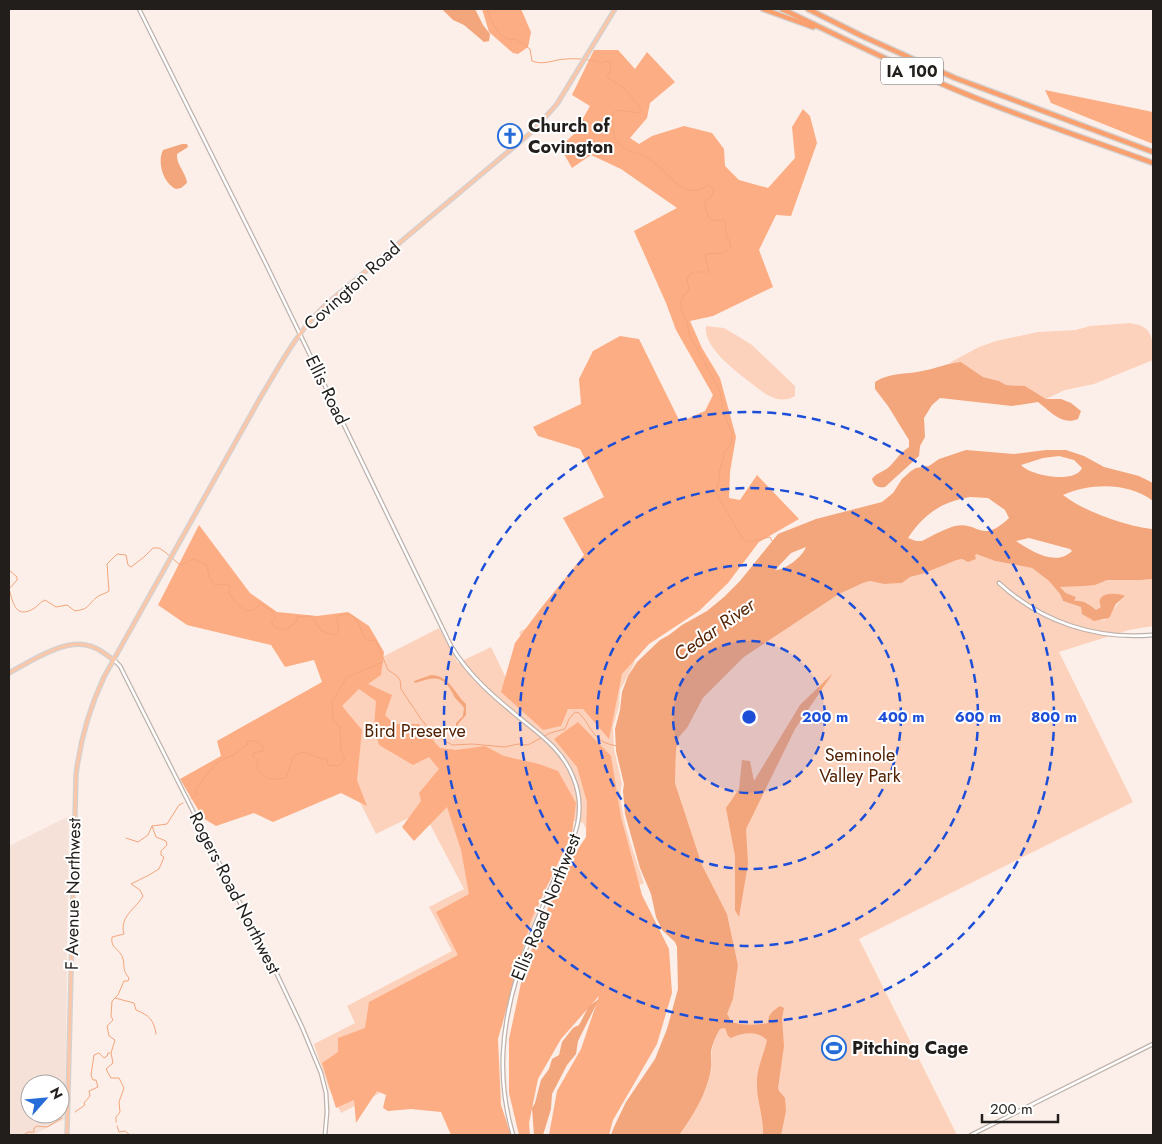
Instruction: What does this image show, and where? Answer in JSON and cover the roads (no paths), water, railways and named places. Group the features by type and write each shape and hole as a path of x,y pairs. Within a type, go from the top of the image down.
{"highway":[{"path":"763,9 835,34"},
{"name":"IA 100","path":"782,9 949,87 1153,163"},
{"name":"IA 100","path":"810,9 937,71 1153,152"}],"main road":[{"name":"Covington Road","path":"114,660 284,357 300,333 329,302 530,134 557,104 615,9"},
{"path":"9,673 61,647 74,644 86,644 114,660"},
{"name":"F Avenue Northwest","path":"67,1135 76,776 80,747 88,717 96,695 114,660"}],"street":[{"name":"Ellis Road","path":"139,9 300,333 451,646 458,658 476,679 551,744"},
{"path":"999,583 1029,607 1051,618 1081,629 1115,636 1153,635"},
{"name":"Rogers Road Northwest","path":"114,660 120,666 294,1010 324,1084 327,1112 325,1135"},
{"name":"Ellis Road Northwest","path":"513,1135 505,1108 503,1081 504,1039 508,1012 517,974 552,886 576,835 579,820 579,803 575,782 567,764 551,744"},
{"path":"971,1135 1153,1044"}],"water":[{"path":"442,9 475,9 490,34 489,41 484,42 464,25 453,20"},
{"path":"187,144 188,147 177,154 177,158 187,183 181,188 176,189 171,186 162,172 161,155 163,150"},
{"path":"961,362 983,377 1006,385 1025,386 1046,399 1061,399 1071,403 1081,411 1078,419 1067,421 1061,419 1038,402 1012,406 940,398 932,405 924,418 925,437 920,446 919,456 885,487 877,486 872,479 889,467 909,447 909,440 875,389 875,382 892,375 927,370"},
{"name":"Cedar River","path":"966,450 1014,454 1046,450 1066,450 1084,456 1104,467 1139,476 1153,483 1153,501 1132,490 1109,486 1085,488 1063,495 1082,507 1106,517 1131,525 1153,529 1153,579 1107,580 1095,585 1060,587 1066,593 1076,597 1074,601 1086,603 1096,610 1101,607 1101,598 1107,594 1125,596 1116,604 1109,618 1094,621 1082,614 1081,607 1063,601 1060,594 1049,581 1032,568 995,561 976,554 976,559 968,562 962,559 957,560 910,577 902,583 884,584 870,581 839,594 744,657 703,698 687,728 679,737 676,750 675,783 702,865 727,914 738,965 733,999 727,1014 734,1023 761,1024 768,1023 770,1015 780,1006 784,1008 782,1018 784,1046 778,1088 785,1098 786,1111 781,1135 763,1135 757,1079 767,1040 759,1035 749,1033 731,1038 728,1036 725,1028 720,1029 713,1043 711,1069 703,1095 679,1135 611,1135 626,1102 655,1059 667,1029 678,989 677,947 675,942 662,930 656,917 651,894 640,868 625,814 624,784 616,751 615,729 622,692 628,676 637,662 660,640 707,611 724,597 740,581 778,534 816,519 882,502 893,493 902,479 911,471 916,468 929,466 939,459","holes":["1059,456 1074,460 1082,468 1078,473 1071,476 1053,477 1034,472 1021,465 1043,458","970,497 988,498 1005,510 1009,518 992,530 980,530 963,525 942,531 922,541 908,538 920,522 934,510 960,499","1029,538 1072,551 1066,556 1051,558 1036,553 1016,541","806,547 794,562 784,568 775,570 791,553"]},
{"path":"833,673 795,729 746,829 748,864 739,917 735,910 735,856 726,808 739,789 742,760 750,761 754,781 800,705"},
{"path":"431,675 443,678 466,704 466,715 458,724 457,732 456,723 463,716 464,708 447,684 434,678 415,683 414,681"},
{"path":"599,999 578,1041 576,1054 567,1065 552,1094 551,1109 543,1135 534,1135 532,1108 541,1080 549,1069 552,1059 559,1055 562,1042 573,1028 579,1025 589,1006"}],"waterway":[{"path":"487,9 497,30 505,38 516,39 530,49 532,61 545,63 562,59 576,59 603,63 606,61 610,62 611,70 607,77 625,89 641,109 639,113 617,110 613,113 613,131 616,140 627,150 644,156 655,163 675,183 683,188 699,190 708,185 714,190 712,196 705,202 706,211 709,217 715,221 723,219 731,246 723,254 712,253 705,255 709,272 693,272 689,275 687,280 689,289 681,300 681,309 687,322 690,336 720,391 724,414 732,433 731,445 724,452 719,482 715,491 742,538 748,542 770,537 772,541"},
{"path":"9,570 17,577 17,580 9,589 16,608 22,612 27,612 45,600 56,607 67,605 75,611 86,608 97,597 109,591 107,564 117,554 126,555 128,565 131,567 153,548 159,548 180,565 194,559 207,565 209,577 215,585 228,584 230,586 229,593 243,609 251,611 261,604 272,611 275,618 271,621 274,627 286,629 296,622 297,617 310,616 321,630 334,635 339,628 336,618 346,614 351,615 358,623 365,637 368,640 376,641 388,670 400,680 401,689 421,719 432,733 452,745 472,744 505,747 518,744 528,745 550,733 565,729 569,719 575,712 579,713 598,738 617,746"},
{"path":"191,799 197,794 196,789 216,763 233,755 247,745 247,741 256,741 263,746 263,751 253,753 253,756 257,760 258,771 271,779 286,778 293,757 301,752 327,760 328,765 339,766 345,758 341,752 340,728 333,719 332,702 347,677 383,662"},
{"path":"116,1122 116,1117 120,1112 119,1102 124,1088 119,1078 111,1078 106,1069 113,1063 111,1053 115,1040 109,1036 107,1026 113,1020 111,1016 112,1001 118,995 124,981 128,981 129,978 122,955 112,944 112,937 124,934 123,928 126,917 143,896 140,890 131,884 159,869 164,857 161,855 161,851 167,845 166,841 156,837 152,826 167,824 179,805 183,803"},
{"path":"126,838 138,842 148,835 152,826"},
{"path":"115,998 134,1003 136,1010 148,1016 154,1025 156,1034"},
{"path":"75,1112 85,1105 84,1103 90,1096 89,1091 98,1087 96,1080 93,1080 91,1075 94,1055 99,1053 104,1058 110,1053"},
{"path":"24,1135 28,1132 34,1132 34,1128 37,1126 47,1127 52,1124"},
{"path":"117,1126 119,1132 125,1131 130,1135"}],"place":[{"name":"Church of Covington","path":"510,136"},
{"name":"Pitching Cage","path":"834,1048"}],"park label":[{"name":"Bird Preserve","path":"415,731"},
{"name":"Seminole Valley Park","path":"860,765"}]}
